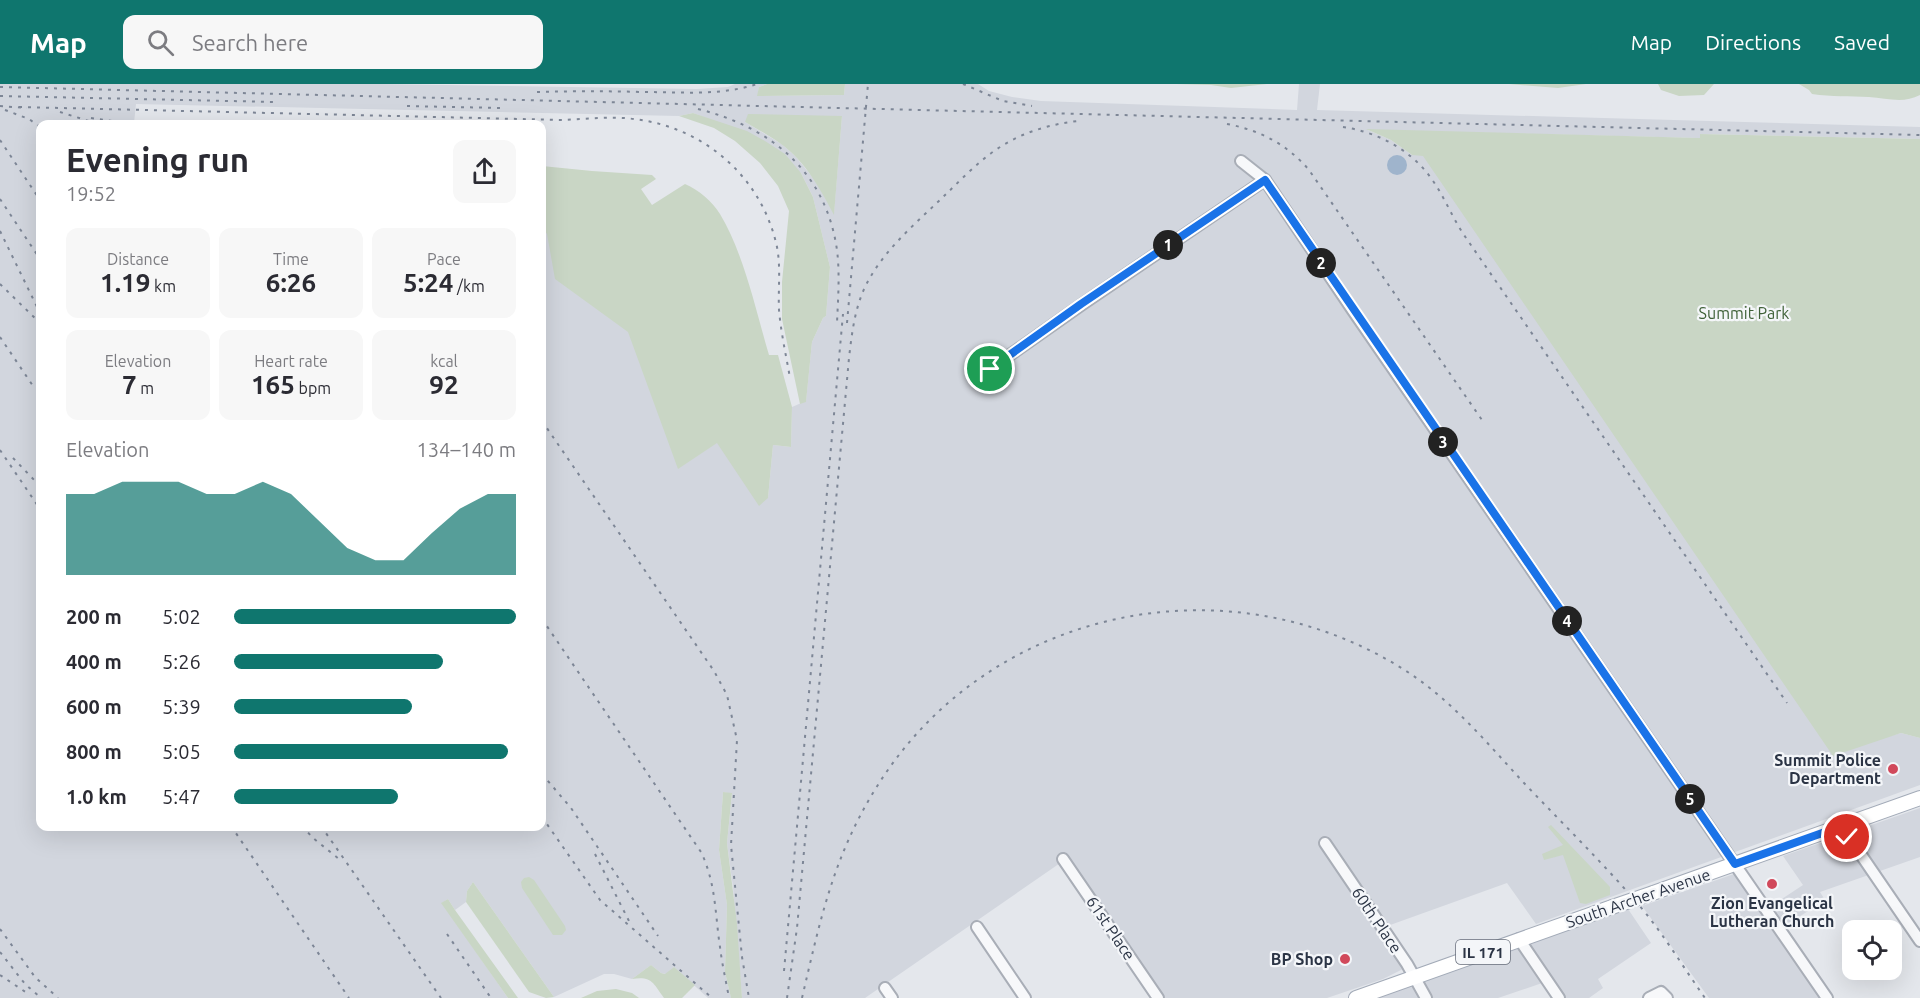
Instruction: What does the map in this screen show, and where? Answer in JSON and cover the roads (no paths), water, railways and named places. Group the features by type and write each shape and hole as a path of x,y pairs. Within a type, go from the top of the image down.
{"main road":[{"name":"South Archer Avenue","path":"1356,998 1920,798"}],"street":[{"path":"1241,161 1265,180 1827,998"},
{"path":"990,369 1081,304 1265,180"},
{"path":"1842,826 1920,941"},
{"name":"60th Place","path":"1325,843 1414,976 1426,998"},
{"name":"61st Place","path":"1063,859 1158,998"},
{"path":"977,927 1025,998"},
{"path":"1519,939 1559,998"},
{"path":"1649,998 1661,992 1666,997"}],"water":[{"path":"1397,155 1404,158 1407,165 1404,172 1397,175 1390,172 1387,165 1390,158"}],"railway":[{"path":"537,92 701,92 729,90 757,84"},
{"path":"847,323 868,84"},
{"path":"963,84 1003,101 1032,106"},
{"path":"0,87 1920,135"},
{"path":"0,96 275,102"},
{"path":"0,106 27,108"},
{"path":"407,106 500,108"},
{"path":"19,107 562,120 616,118 660,124 684,133 706,145 726,160 744,178 758,199 777,247 779,310 790,378"},
{"path":"698,109 724,117 771,141 791,157 807,176 821,198 831,222 837,250 839,277 837,323"},
{"path":"5,110 36,124"},
{"path":"60,112 85,120"},
{"path":"91,118 105,120"},
{"path":"787,998 797,928 849,358 857,310 867,283 892,248 980,162 1022,135 1049,126 1078,121"},
{"path":"1227,124 1250,130 1272,140 1291,153 1309,170 1482,420"},
{"path":"1343,127 1368,133 1403,150 1431,178 1464,235 1787,703"},
{"path":"0,140 36,194"},
{"path":"0,199 36,253"},
{"path":"0,231 36,305"},
{"path":"0,284 36,319"},
{"path":"784,971 843,314"},
{"path":"0,337 33,386"},
{"path":"546,427 714,671 727,695 737,740 731,845 742,957 749,998"},
{"path":"0,450 36,503"},
{"path":"13,458 36,482"},
{"path":"802,998 822,916 838,864 849,839 876,788 923,727 980,678 1045,642 1115,619 1188,610 1262,615 1334,635 1403,669 1420,681 1468,722 1624,888 1656,927 1705,998"},
{"path":"546,625 701,852 710,875 729,998"},
{"path":"546,779 571,808 658,936"},
{"path":"546,823 600,900 712,998"},
{"path":"234,831 349,998"},
{"path":"307,831 339,859"},
{"path":"324,831 441,998"},
{"path":"595,854 629,921"},
{"path":"0,929 35,977 58,998"},
{"path":"447,934 491,998"},
{"path":"0,952 25,984 41,998"},
{"path":"0,975 30,995"}],"place":[{"name":"Summit Police Department","path":"1893,769"},
{"name":"Zion Evangelical Lutheran Church","path":"1772,884"},
{"name":"BP Shop","path":"1345,959"}],"park label":[{"name":"Summit Park","path":"1744,313"}]}
